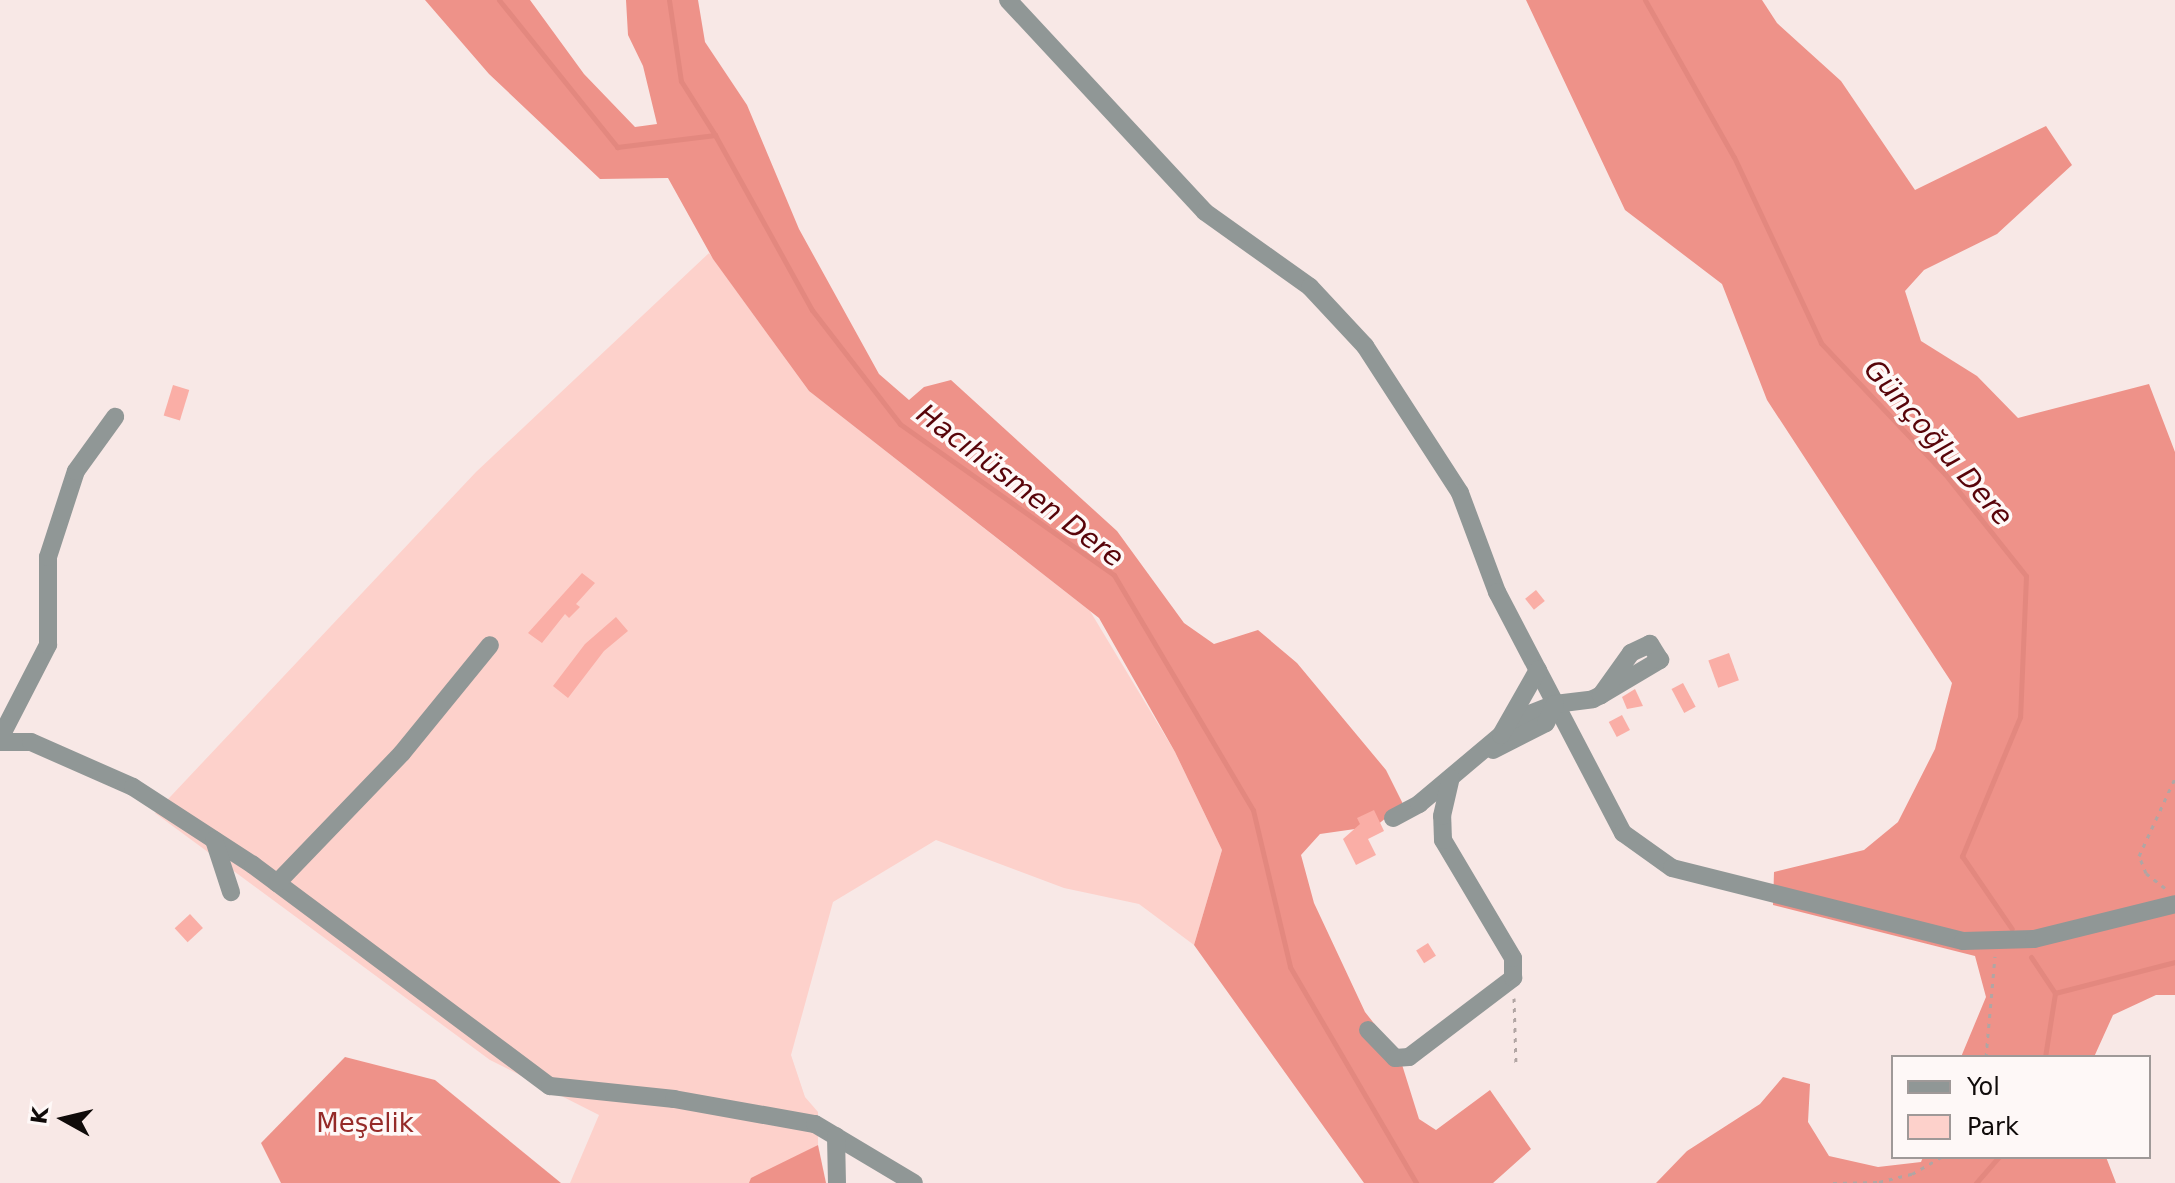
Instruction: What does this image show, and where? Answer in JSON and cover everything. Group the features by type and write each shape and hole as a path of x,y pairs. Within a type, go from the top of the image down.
{"street":[{"path":"1008,0 1205,212 1310,287 1365,346 1460,493 1497,592 1623,833 1672,868 1963,941 2034,939 2175,904"},
{"path":"115,417 76,471 48,557 48,645 0,740 31,742 133,787 277,883 550,1086 674,1099 815,1124 914,1183"},
{"path":"277,883 402,753 490,645"},
{"path":"1476,759 1509,722 1538,670"},
{"path":"1509,722 1555,704 1601,695"},
{"path":"1393,818 1476,759 1546,723 1555,704"},
{"path":"1368,1030 1395,1058 1409,1057 1513,978 1513,958 1443,840 1442,816 1451,778"},
{"path":"214,840 231,892"},
{"path":"836,1136 837,1183"}],"path":[{"path":"2175,778 2139,856 2146,873 2175,894"},
{"path":"1986,1055 1997,940"},
{"path":"1513,978 1516,1066"},
{"path":"1833,1183 1879,1182 1912,1174 1938,1159"}],"green space":[{"path":"425,0 530,0 584,74 635,127 657,124 643,66 628,35 626,0 698,0 705,42 747,105 799,229 879,374 909,400 924,387 951,380 1117,531 1184,623 1214,644 1258,630 1297,663 1386,770 1403,804 1376,826 1320,834 1301,855 1314,903 1365,1012 1399,1055 1419,1119 1436,1130 1490,1090 1531,1149 1493,1183 1364,1183 1194,945 1222,850 1175,752 1099,618 809,391 713,259 668,178 600,179 489,74"},
{"path":"1526,0 1762,0 1777,23 1841,81 1915,190 2046,126 2072,165 1997,234 1924,270 1905,291 1921,341 1977,376 2018,418 2149,384 2175,452 2175,995 2156,995 2113,1015 2095,1055 1962,1055 1986,997 1975,956 1773,905 1774,872 1864,850 1898,822 1935,749 1952,683 1767,400 1722,284 1625,210"},
{"path":"709,253 809,391 1090,611 1175,752 1222,850 1194,945 1139,904 1064,888 936,840 833,902 791,1055 805,1097 818,1112 818,1145 749,1183 570,1183 599,1115 490,1060 155,813 476,472"},
{"name":"Meşelik","path":"345,1057 435,1080 561,1183 281,1183 261,1143"},
{"path":"1783,1077 1810,1084 1808,1122 1829,1156 1878,1167 1921,1162 1922,1159 2107,1159 2116,1183 1656,1183 1687,1151 1760,1104"},
{"path":"818,1145 826,1183 749,1183 751,1178"}],"building":[{"path":"173,385 189,390 180,421 164,416"},
{"path":"582,573 595,583 576,604 580,607 569,618 565,614 542,643 528,633"},
{"path":"1536,590 1545,601 1534,610 1525,599"},
{"path":"616,617 628,631 604,651 568,698 553,686 585,644"},
{"path":"1729,653 1739,680 1718,688 1708,661"},
{"path":"1683,683 1696,707 1684,713 1672,689"},
{"path":"1635,689 1643,706 1627,709 1622,697"},
{"path":"1622,715 1630,730 1617,737 1609,722"},
{"path":"1374,810 1384,831 1368,839 1376,855 1356,865 1343,839 1360,824 1357,818"},
{"path":"190,914 203,928 188,942 175,928"},
{"path":"1428,943 1436,956 1424,963 1416,950"}],"waterway":[{"name":"Hacıhüsmen Dere","path":"499,0 617,147 715,135 812,310 900,424 1114,575 1253,810 1290,967 1416,1183"},
{"path":"669,0 681,81 715,135"},
{"name":"Günçoğlu Dere","path":"1645,0 1734,157 1821,343 1945,474 2026,576 2020,717 1962,856 2012,929"},
{"name":"Günçoğlu Dere","path":"2031,957 2055,993"},
{"path":"2045,1055 2055,993 2175,962"},
{"path":"1976,1183 1997,1159"}]}
